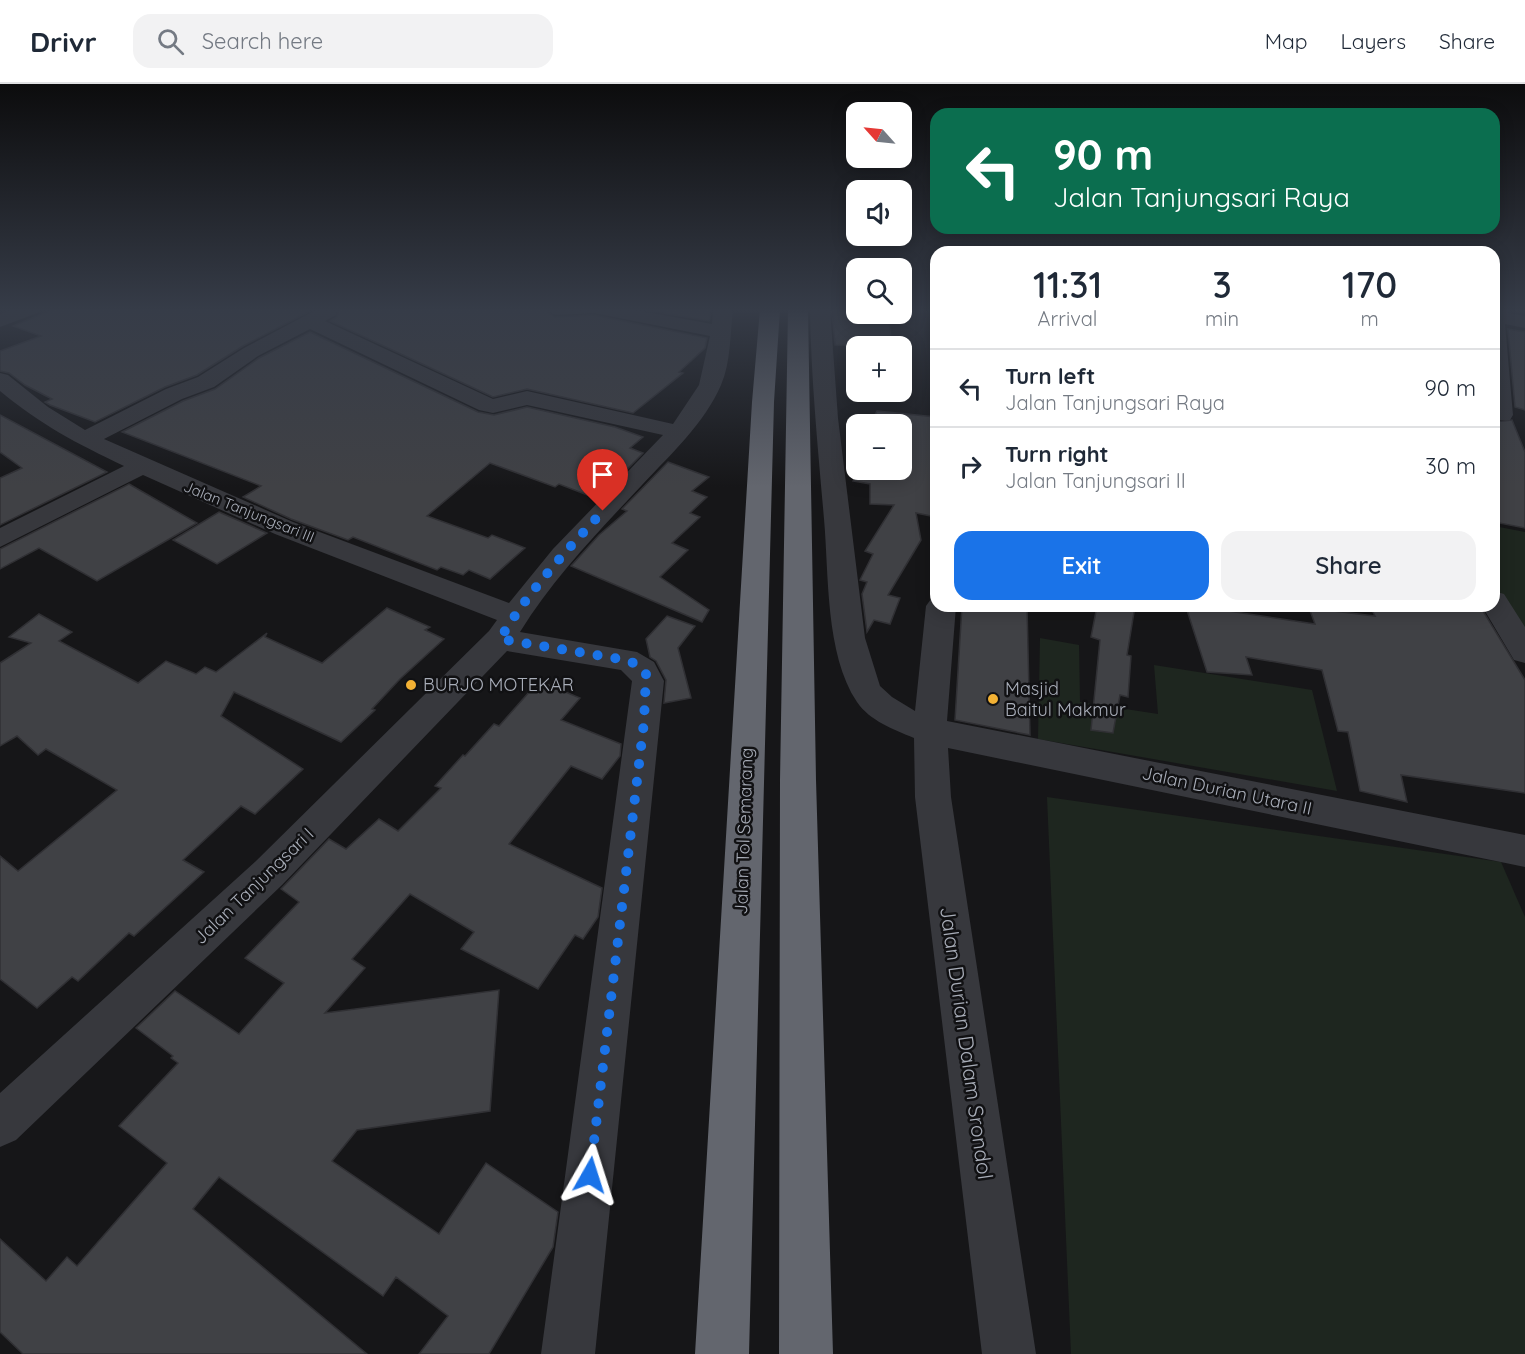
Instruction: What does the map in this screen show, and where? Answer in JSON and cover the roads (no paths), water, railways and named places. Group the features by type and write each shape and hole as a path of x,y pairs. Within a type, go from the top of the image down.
{"highway":[{"name":"Jalan Tol Semarang","path":"722,1354 766,368"},
{"path":"795,368 798,768 807,1354"}],"street":[{"path":"85,439 174,394 207,382 227,368"},
{"path":"410,368 487,405 493,406 528,398 679,432"},
{"name":"Jalan Tanjungsari I","path":"0,1124 269,873 507,627 573,543 679,432 703,399 716,368"},
{"name":"Jalan Durian Utara II","path":"822,368 844,592 858,674 869,695 878,704 930,731 1525,851"},
{"path":"1500,400 1505,368"},
{"name":"Jalan Tanjungsari III","path":"0,380 40,412 85,439 232,507 507,627 626,660 636,664 646,674 648,681 568,1354"},
{"path":"1500,414 1525,420"},
{"path":"0,539 143,466"},
{"path":"1500,611 1525,652"},
{"name":"Jalan Durian Dalam Srondol","path":"940,612 930,731 935,809 1010,1354"}],"place":[{"name":"BURJO MOTEKAR","path":"411,685"},
{"name":"Masjid Baitul Makmur","path":"993,699"}]}
